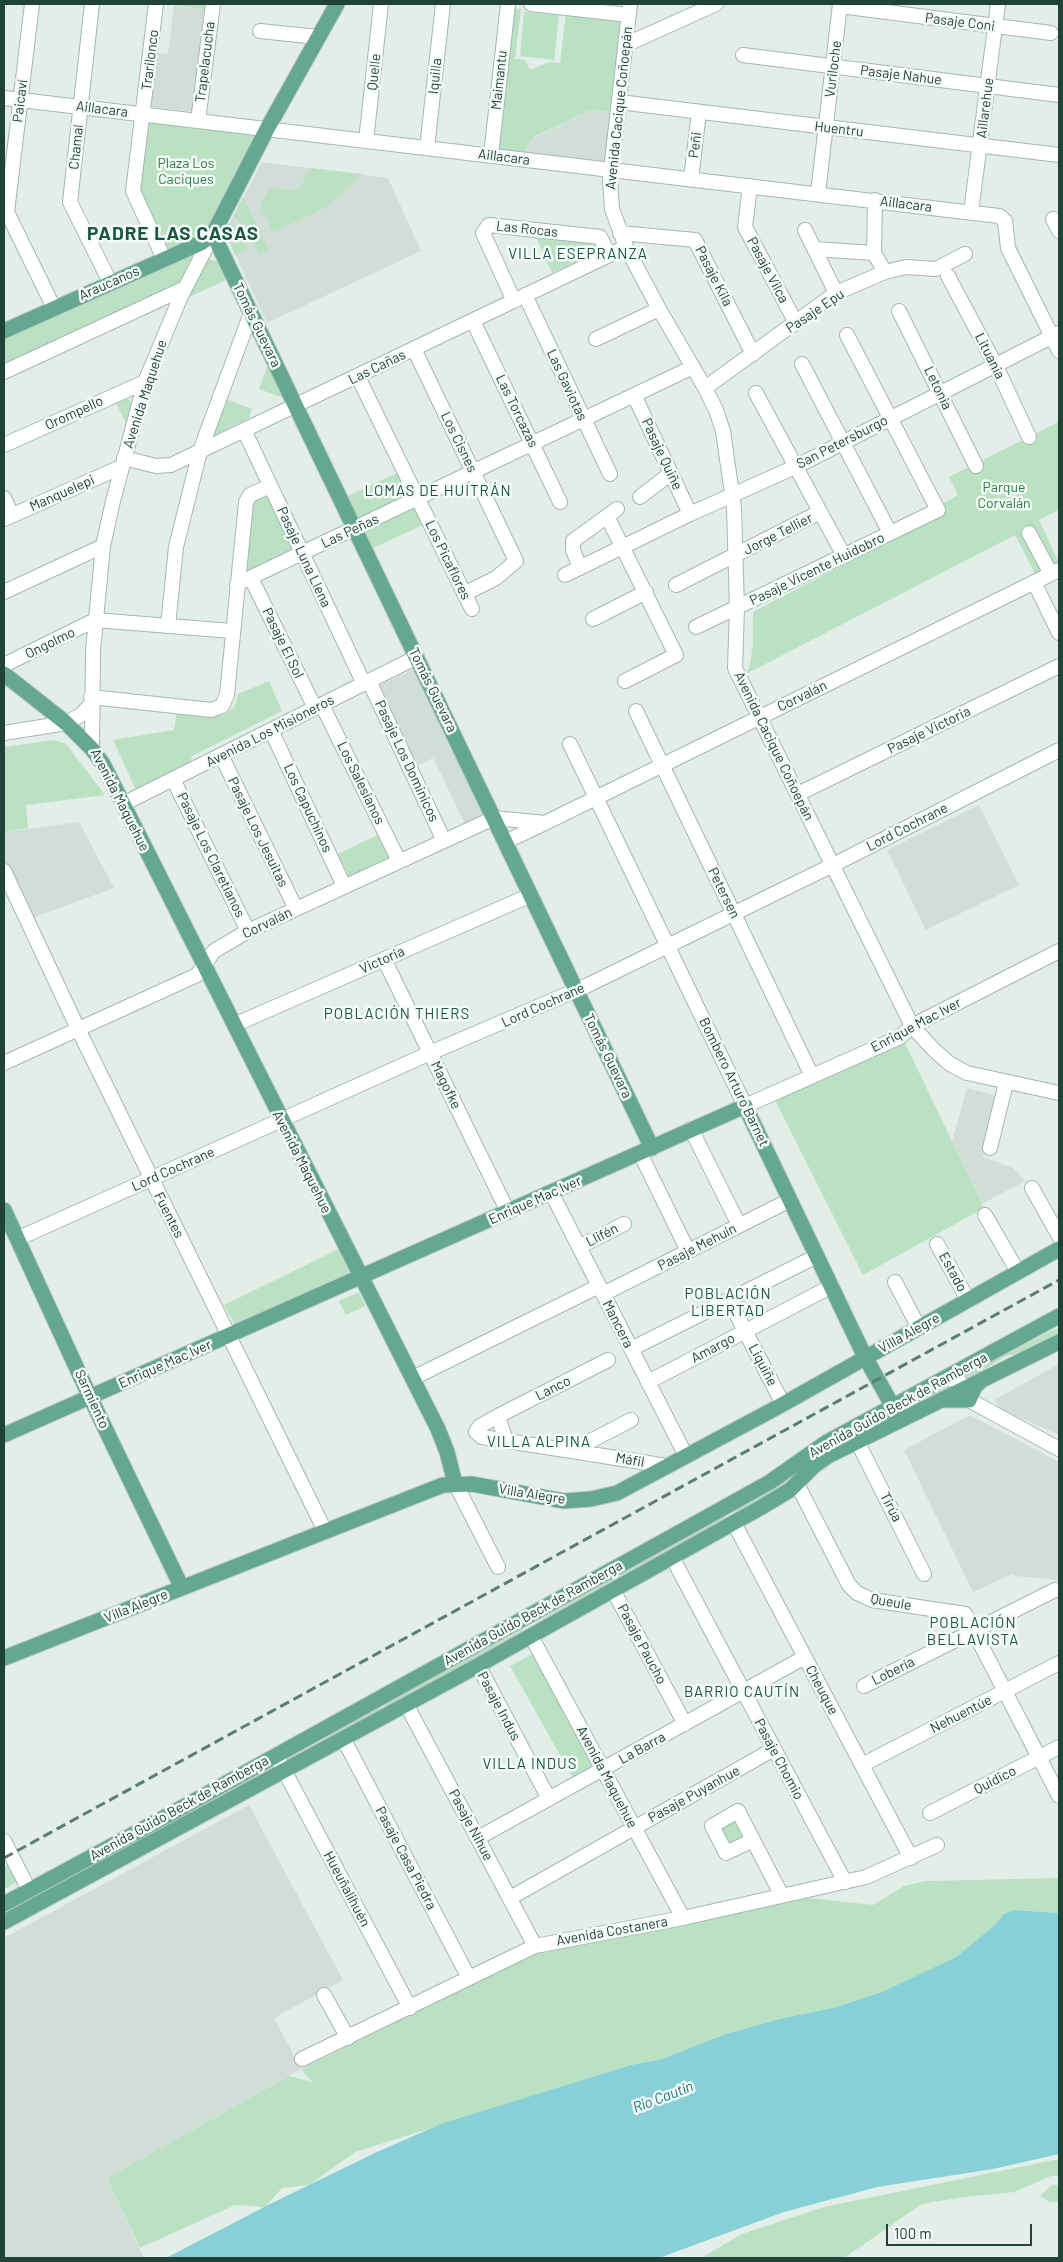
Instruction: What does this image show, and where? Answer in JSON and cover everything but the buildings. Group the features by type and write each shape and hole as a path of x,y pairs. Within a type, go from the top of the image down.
{"main road":[{"name":"Avenida Maquehue","path":"213,234 267,129 337,4"},
{"name":"Araucanos","path":"4,331 110,282 201,243 213,234"},
{"name":"Tomás Guevara","path":"213,234 577,990 646,1150"},
{"path":"4,674 66,723 92,749"},
{"name":"Avenida Maquehue","path":"92,749 103,764 281,1120 413,1378 443,1441 455,1483"},
{"name":"Enrique Mac Iver","path":"4,1436 745,1106"},
{"name":"Bombero Arturo Barnet","path":"745,1106 865,1357 897,1413"},
{"name":"Sarmiento","path":"4,1210 90,1397 182,1588"},
{"name":"Villa Alegre","path":"4,1658 436,1487 455,1483 482,1486 550,1500 577,1501 617,1493 783,1404 1059,1249"},
{"name":"Avenida Guido Beck de Ramberga","path":"4,1922 531,1636 782,1496 822,1460 857,1441 945,1378 1059,1316"},
{"name":"Avenida Guido Beck de Ramberga","path":"4,1904 770,1482 826,1442 897,1413 953,1399 967,1393 986,1377 1059,1342"},
{"path":"725,1507 734,1523"},
{"path":"522,1619 531,1636"},
{"path":"29,1890 39,1896 51,1896"},
{"path":"23,1912 29,1900 29,1890"}],"street":[{"name":"Paicaví","path":"32,4 5,212 54,308"},
{"name":"Chamal","path":"92,4 70,202 110,282"},
{"name":"Trarilonco","path":"156,4 133,191 164,259"},
{"name":"Trapelacucha","path":"198,121 213,4"},
{"name":"Quelle","path":"366,141 381,4"},
{"name":"Iquilla","path":"428,148 444,4"},
{"name":"Maimantu","path":"491,155 508,4"},
{"path":"531,4 629,10"},
{"path":"625,45 696,8 716,4"},
{"name":"Aillarehue","path":"971,212 998,4"},
{"name":"Pasaje Coni","path":"840,5 1051,33"},
{"name":"Vuriloche","path":"818,193 840,5"},
{"name":"Avenida Cacique Coñoepán","path":"629,10 611,169 612,209 626,247 658,309 705,388 723,431 733,494 736,555 735,668 912,1026 929,1046 950,1064 976,1076 1059,1093"},
{"path":"260,31 318,37"},
{"name":"Pasaje Nahue","path":"743,55 1059,95"},
{"name":"Aillacara","path":"4,98 818,193 999,216 1004,218 1008,248 1056,335"},
{"name":"Huentru","path":"619,102 1059,155"},
{"name":"Peñi","path":"691,179 699,112"},
{"name":"Pasaje Vilca","path":"750,186 745,227 796,323"},
{"path":"875,200 874,253 885,272"},
{"name":"Las Rocas","path":"520,298 483,233 488,225 600,237 609,255"},
{"path":"805,230 836,293"},
{"name":"Pasaje Kila","path":"620,233 695,240 753,354"},
{"name":"Avenida Maquehue","path":"92,749 91,700 95,620 103,546 122,462 145,382 185,288 213,234"},
{"name":"Las Cañas","path":"122,462 163,467 200,452 626,247"},
{"path":"814,249 874,253"},
{"name":"Pasaje Epu","path":"705,388 836,293 885,272 906,267 936,269 965,254"},
{"name":"Lituania","path":"948,276 996,366 1029,436"},
{"path":"4,372 185,288"},
{"name":"Las Gaviotas","path":"520,298 584,419 610,474"},
{"path":"596,339 658,309"},
{"name":"Letonia","path":"899,312 941,392 976,466"},
{"path":"168,626 176,547 200,452 251,313"},
{"name":"Las Torcazas","path":"473,321 560,502"},
{"path":"847,334 890,418"},
{"path":"1056,335 1059,351"},
{"name":"San Petersburgo","path":"565,575 794,466 1056,335"},
{"name":"Los Cisnes","path":"414,349 516,561 496,578 464,594"},
{"path":"802,364 890,533"},
{"name":"Las Peñas","path":"236,584 693,367"},
{"name":"Los Picaflores","path":"358,376 472,609"},
{"name":"Orompello","path":"4,446 145,382"},
{"path":"756,393 844,556"},
{"name":"Pasaje Quiñe","path":"634,395 690,514"},
{"name":"Pasaje Vicente Huidobro","path":"696,627 938,510 890,418"},
{"name":"Pasaje Luna Llena","path":"244,430 302,554 367,683"},
{"name":"Manquelepi","path":"8,517 122,462"},
{"path":"640,497 671,473"},
{"path":"4,733 66,723 81,715 91,700 211,710 218,708 226,699 236,584 246,502 250,495 270,486"},
{"path":"4,498 8,517"},
{"path":"580,568 572,550 574,541 612,512 622,547 676,655 625,681"},
{"name":"Jorge Tellier","path":"676,585 820,512"},
{"path":"1029,533 1055,572"},
{"path":"4,592 103,546"},
{"name":"Corvalán","path":"506,842 1055,572"},
{"name":"Pasaje El Sol","path":"252,578 319,706"},
{"path":"1034,582 1059,632"},
{"path":"592,619 646,592"},
{"path":"95,620 232,631"},
{"name":"Ongolmo","path":"4,665 95,620"},
{"name":"Avenida Los Misioneros","path":"123,804 417,657"},
{"name":"Pasaje Victoria","path":"798,794 1059,666"},
{"name":"Pasaje Los Dominicos","path":"367,683 444,841"},
{"name":"Los Salesianos","path":"319,706 399,861"},
{"name":"Petersen","path":"636,711 812,1076"},
{"name":"Los Capuchinos","path":"271,730 344,886"},
{"name":"Bombero Arturo Barnet","path":"570,744 745,1106"},
{"name":"Lord Cochrane","path":"17,1239 430,1053 577,990 833,865 1059,750"},
{"name":"Pasaje Los Jesuitas","path":"221,755 296,909"},
{"name":"Pasaje Los Claretianos","path":"173,779 248,931"},
{"path":"494,818 545,823"},
{"name":"Corvalán","path":"4,1063 79,1031 197,975 214,951 248,931 494,818"},
{"name":"Fuentes","path":"4,871 79,1031 325,1531"},
{"name":"Victoria","path":"234,1025 531,895"},
{"name":"Enrique Mac Iver","path":"745,1106 900,1037 912,1026 1058,955"},
{"name":"Magofke","path":"384,959 508,1212"},
{"path":"990,1148 1006,1083"},
{"path":"691,1129 739,1225"},
{"path":"646,1150 688,1251"},
{"path":"1032,1188 1059,1236"},
{"name":"Mancera","path":"551,1192 686,1456"},
{"name":"Pasaje Mehuín","path":"413,1378 688,1251 790,1200"},
{"path":"985,1215 1018,1272"},
{"name":"Llifén","path":"579,1247 624,1224"},
{"name":"Estado","path":"937,1244 968,1300"},
{"path":"631,1349 817,1256"},
{"path":"895,1282 919,1328"},
{"name":"Amargo","path":"648,1382 832,1286"},
{"name":"Liquiñe","path":"729,1300 783,1404"},
{"name":"Lanco","path":"476,1432 480,1426 498,1416 608,1360"},
{"path":"945,1378 958,1380 967,1393 1059,1449"},
{"path":"498,1416 506,1441"},
{"path":"572,1450 631,1420"},
{"name":"Máfil","path":"476,1432 482,1437 667,1466"},
{"name":"Tirúa","path":"857,1441 924,1574"},
{"name":"Avenida Maquehue","path":"455,1483 498,1567"},
{"name":"Queule","path":"797,1484 849,1585 857,1593 872,1600 965,1614 1059,1796"},
{"name":"Cheuque","path":"734,1523 911,1858"},
{"name":"Pasaje Chomio","path":"672,1556 845,1882"},
{"name":"Pasaje Paucho","path":"613,1590 685,1724"},
{"name":"Lobería","path":"864,1686 1055,1590"},
{"name":"Avenida Maquehue","path":"531,1636 683,1918"},
{"name":"La Barra","path":"478,1838 805,1657"},
{"name":"Nehuentúe","path":"862,1765 1059,1663"},
{"name":"Pasaje Indus","path":"478,1665 549,1799"},
{"name":"Pasaje Nihue","path":"406,1704 535,1946"},
{"name":"Pasaje Casa Piedra","path":"343,1738 469,1978"},
{"name":"Quidico","path":"930,1813 1059,1747"},
{"name":"Pasaje Puyanhue","path":"510,1898 774,1749"},
{"name":"Hueuñalihuén","path":"276,1755 410,2008"},
{"path":"753,1840 782,1896"},
{"path":"4,1841 29,1890"},
{"name":"Avenida Costanera","path":"302,2059 535,1946 683,1918 866,1877 936,1845"},
{"path":"324,1995 348,2038"}],"shaded area":[{"path":"174,6 209,10 197,112 151,107 157,53 168,54"},
{"path":"590,110 612,112 605,162 524,152 534,138"},
{"path":"262,162 388,178 421,251 267,323 225,232"},
{"path":"416,668 488,813 465,824 433,758 415,767 376,687"},
{"path":"979,805 1019,885 926,930 887,850"},
{"path":"79,822 114,888 32,918 4,860 4,832"},
{"path":"967,1088 999,1096 983,1157 1013,1168 1025,1181 982,1204 952,1141"},
{"path":"1059,1364 1059,1435 1000,1409 994,1400"},
{"path":"970,1415 1059,1462 1059,1580 1015,1576 1012,1574 973,1592 904,1450"},
{"path":"249,1805 343,1980 274,2018 301,2069 107,2178 144,2258 4,2258 4,1938"}],"green space":[{"path":"165,4 210,4 209,10"},
{"path":"510,8 521,9 515,59 525,60 530,70 549,62 560,63 566,13 623,19 612,112 590,110 534,137 524,152 494,149"},
{"path":"524,12 559,15 554,60 520,56"},
{"name":"Plaza Los Caciques","path":"147,120 258,133 207,232 167,252 138,191"},
{"path":"311,168 362,174 327,207 273,232 260,205 270,188 298,190"},
{"path":"243,197 269,250 259,254 244,224 233,216"},
{"path":"229,223 237,227 247,249 235,255 225,232"},
{"path":"535,235 595,243 599,251 552,273"},
{"path":"188,253 196,262 186,283 4,366 4,338"},
{"path":"207,259 217,261 226,280 189,297 204,262"},
{"path":"269,362 286,399 259,389"},
{"path":"126,397 132,403 126,423 116,403"},
{"path":"226,399 252,409 249,418 213,436"},
{"name":"Parque Corvalán","path":"1059,422 1059,510 1039,520 1059,563 1036,575 1015,535 746,674 750,665 753,644 753,612 944,512 940,505 958,495 949,477"},
{"path":"401,471 413,496 358,523 346,497"},
{"path":"268,491 296,549 243,574 251,499"},
{"path":"416,500 427,523 371,549 360,528"},
{"path":"269,681 282,711 192,756 189,768 137,792 113,740 174,730 177,711 220,716 226,714 235,706 238,694"},
{"path":"54,740 66,744 105,795 26,805 28,828 4,832 4,747"},
{"path":"382,833 393,855 349,877 338,854"},
{"path":"904,1041 984,1208 863,1275 775,1100"},
{"path":"341,1248 350,1272 235,1325 224,1305"},
{"path":"359,1292 365,1306 346,1315 339,1301"},
{"path":"1059,1327 1059,1335 1023,1353 1006,1356 966,1381 963,1376"},
{"path":"947,1385 951,1387 909,1411 901,1407"},
{"path":"810,1460 793,1480 735,1514 733,1512 733,1510"},
{"path":"721,1515 724,1516 725,1520 538,1625 537,1622 576,1599 590,1588"},
{"path":"522,1630 524,1633 387,1708 384,1702 479,1649 494,1645"},
{"path":"534,1653 596,1767 574,1780 510,1666"},
{"path":"379,1704 382,1711 288,1760 327,1738 336,1728"},
{"path":"248,1782 108,1860 106,1855 233,1786"},
{"path":"738,1814 750,1838 727,1851 714,1827"},
{"path":"12,1863 21,1880 4,1889 4,1867"},
{"path":"1059,1878 1059,1913 1013,1910 1004,1914 996,1924 956,1957 884,1991 837,2007 779,2019 726,2034 662,2059 631,2065 355,2152 309,2185 282,2188 265,2207 235,2205 140,2248 107,2178 289,2076 312,2082 301,2069 536,1953 810,1898 873,1905 904,1886 926,1881"},
{"path":"1059,2159 1059,2176 1051,2176 1014,2192 964,2197 922,2204 844,2258 705,2258 706,2255 742,2234 824,2207"},
{"path":"1052,2185 1059,2185 1059,2202 1050,2202 1040,2196"}],"water":[{"name":"Río Cautín","path":"1013,1910 1059,1913 1059,2154 993,2169 877,2187 784,2212 659,2258 166,2258 272,2203 377,2152 441,2124 631,2065 662,2059 726,2034 779,2019 837,2007 884,1991 956,1957 996,1924 1004,1914"}],"railway":[{"path":"4,1858 1059,1280"}],"district":[{"name":"PADRE LAS CASAS","path":"173,234"},
{"name":"VILLA ESEPRANZA","path":"578,254"},
{"name":"LOMAS DE HUITRÁN","path":"438,491"},
{"name":"POBLACIÓN THIERS","path":"397,1014"},
{"name":"POBLACIÓN LIBERTAD","path":"728,1302"},
{"name":"VILLA ALPINA","path":"539,1442"},
{"name":"POBLACIÓN BELLAVISTA","path":"973,1632"},
{"name":"BARRIO CAUTÍN","path":"742,1692"},
{"name":"VILLA INDUS","path":"530,1764"}]}
